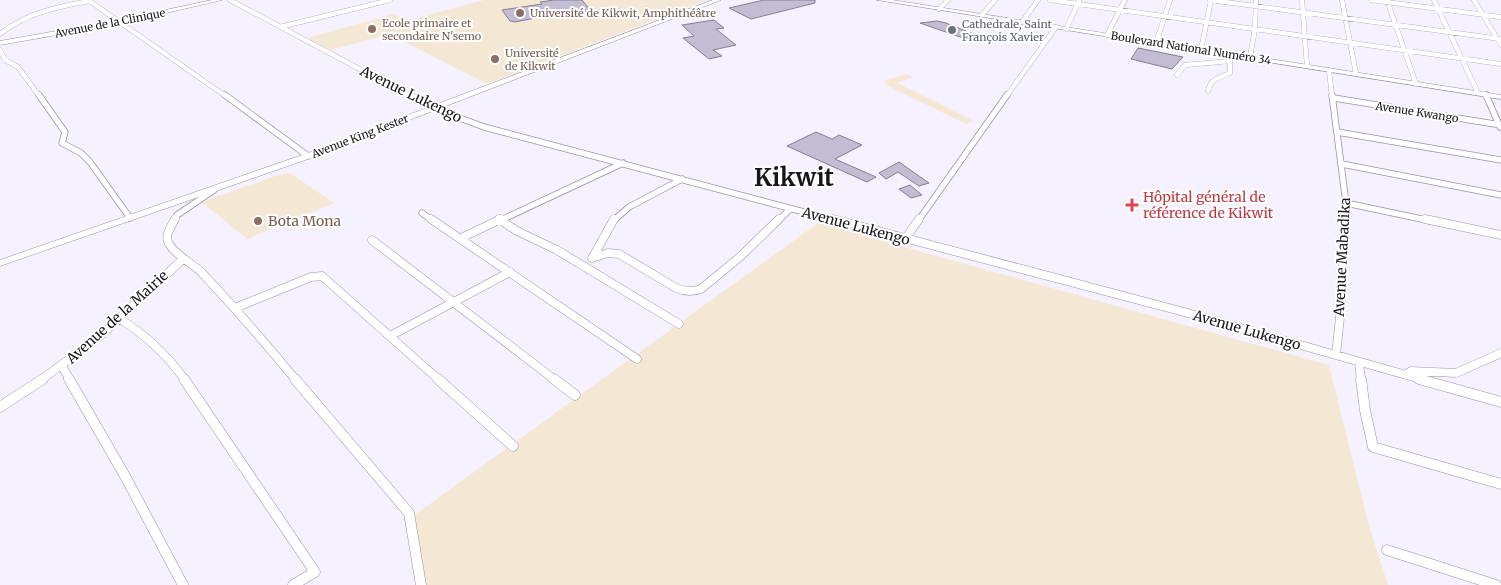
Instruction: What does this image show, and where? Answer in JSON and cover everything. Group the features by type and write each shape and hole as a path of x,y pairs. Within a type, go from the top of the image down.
{"main road":[{"name":"Boulevard National Numéro 34","path":"880,0 905,2 982,16 1066,28 1201,50 1230,57 1250,57 1501,97"}],"street":[{"path":"0,34 17,22 42,12 89,0 255,116 308,156"},
{"name":"Avenue de la Clinique","path":"0,43 119,22 219,0"},
{"name":"Avenue Lukengo","path":"230,0 433,108 484,127 905,240 1150,303 1501,402"},
{"path":"280,27 388,0"},
{"name":"Avenue King Kester","path":"0,264 308,156 718,0"},
{"path":"940,9 948,0"},
{"path":"982,16 995,0"},
{"path":"1022,22 1038,0"},
{"path":"1050,0 1078,2 1305,37 1501,64"},
{"path":"1107,35 1125,0"},
{"path":"1156,43 1170,0"},
{"path":"1201,50 1211,0 1499,39"},
{"path":"1250,57 1255,29 1256,0"},
{"path":"1302,0 1307,66"},
{"path":"1342,0 1356,74"},
{"path":"1371,0 1501,17"},
{"path":"1434,0 1461,59 1501,126"},
{"path":"1474,0 1501,45"},
{"path":"1387,1 1416,84"},
{"path":"1066,28 1078,2"},
{"path":"905,240 1056,27"},
{"path":"0,50 4,60 18,67 65,132 62,143 80,152 90,163 130,218"},
{"path":"1177,75 1185,65 1230,57 1230,73 1213,80 1209,84 1208,90"},
{"name":"Avenue Mabadika","path":"1329,70 1346,203 1341,308 1336,355"},
{"name":"Avenue Kwango","path":"1334,98 1501,126"},
{"path":"1337,132 1501,160"},
{"path":"461,238 622,163"},
{"path":"1342,164 1501,195"},
{"path":"586,267 614,219 629,206 682,179"},
{"path":"218,188 194,202 177,215 167,235 168,243 183,259 198,269 235,308 409,513 421,585"},
{"path":"1346,203 1501,235"},
{"path":"592,258 604,253 619,254 676,288 686,292 694,292 701,289 741,256 790,209"},
{"path":"422,213 637,359"},
{"path":"499,220 517,231 557,250 680,324"},
{"path":"372,240 575,395"},
{"name":"Avenue de la Mairie","path":"0,407 62,366 100,336 183,259"},
{"path":"390,336 510,272"},
{"path":"235,308 311,278 322,276 513,446"},
{"path":"118,318 133,326 160,348 315,572 293,585"},
{"path":"1406,375 1411,371 1456,373 1501,352"},
{"path":"1359,362 1365,410 1373,447 1501,484"},
{"path":"62,366 125,476 183,585"},
{"path":"1387,550 1496,585"}],"shaded area":[{"name":"Université de Kikwit","path":"484,0 707,0 487,84 389,34 331,50 307,38 394,14 409,20"},
{"path":"906,74 913,77 897,83 974,121 966,124 886,85 888,84 883,81"},
{"name":"Bota Mona","path":"290,173 334,203 247,239 202,202 275,176"},
{"path":"818,223 1329,365 1369,526 1388,585 422,585 409,519"}],"building":[{"path":"582,0 591,11 551,15 515,22 510,21 502,10 542,4 540,2"},
{"path":"764,0 815,0 815,3 751,19 729,8"},
{"path":"714,20 724,28 716,29 736,45 713,50 722,56 709,59 683,38 694,36 682,25"},
{"name":"Cathedrale, Saint François Xavier","path":"937,21 981,37 969,40 920,23"},
{"path":"1138,48 1183,57 1172,69 1131,59"},
{"path":"816,132 832,139 839,135 862,145 835,159 876,177 867,182 787,146"},
{"path":"899,162 929,183 919,186 898,172 886,179 879,173"},
{"path":"910,185 922,195 911,198 899,189"}],"place":[{"name":"Université de Kikwit, Amphithéâtre","path":"520,13"},
{"name":"Ecole primaire et secondaire N'semo","path":"372,29"},
{"name":"Cathedrale, Saint François Xavier","path":"952,30"},
{"name":"Université de Kikwit","path":"495,59"},
{"name":"Hôpital général de référence de Kikwit","path":"1132,205"},
{"name":"Bota Mona","path":"258,221"}],"district":[{"name":"Kikwit","path":"794,177"}]}
